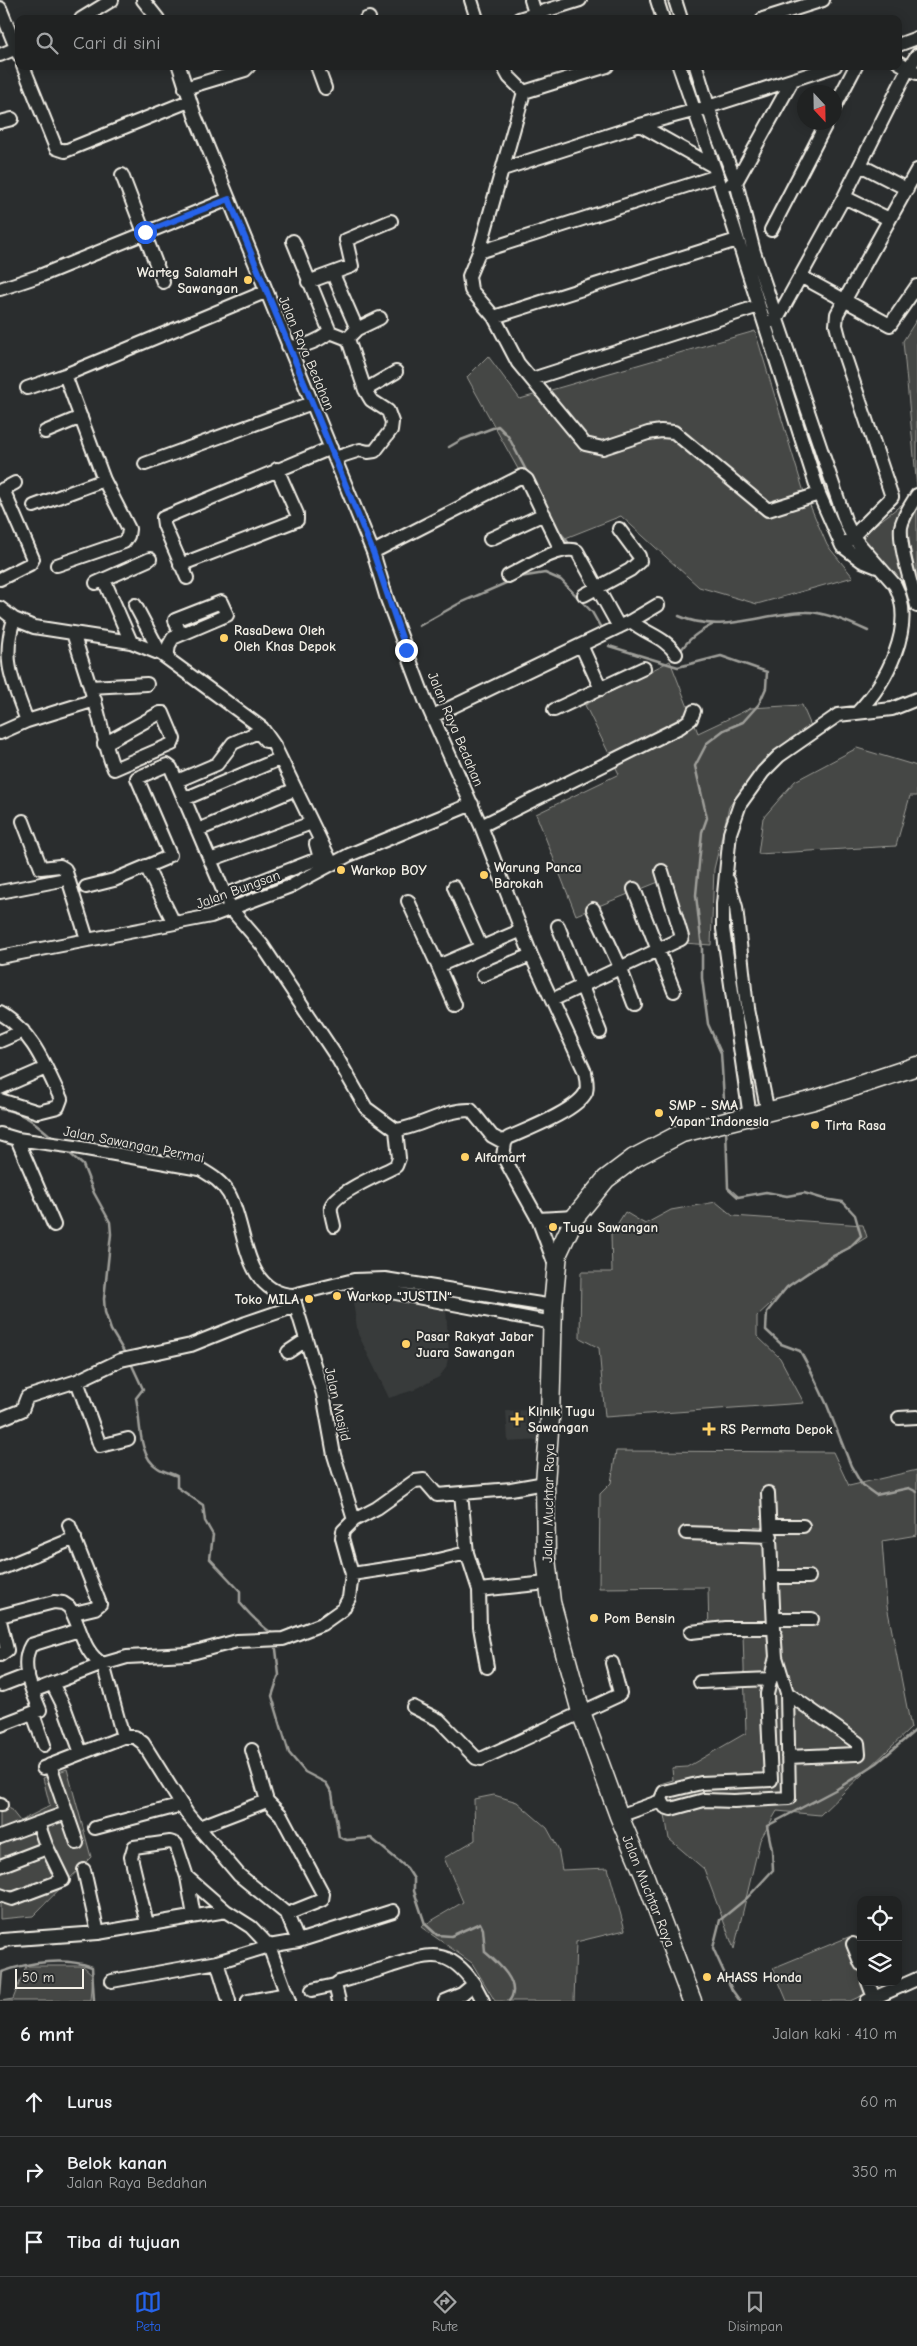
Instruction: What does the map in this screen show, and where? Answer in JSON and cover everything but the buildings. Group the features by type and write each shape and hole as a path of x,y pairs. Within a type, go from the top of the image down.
{"highway":[{"name":"Jalan Muchtar Raya","path":"692,2001 645,1877 619,1816 582,1712 547,1584 545,1482 555,1265 558,1253 575,1217 606,1179 634,1158 682,1133 768,1113 837,1093 917,1066"}],"street":[{"path":"88,15 112,0"},
{"path":"144,0 155,15"},
{"path":"471,0 476,15"},
{"path":"532,0 536,13"},
{"path":"531,15 580,0"},
{"path":"657,0 662,15"},
{"path":"675,0 680,15"},
{"path":"776,15 823,0"},
{"path":"0,8 15,43"},
{"path":"902,43 917,38"},
{"path":"0,55 15,51"},
{"path":"771,321 802,277 908,68 917,55"},
{"path":"25,70 56,148 59,150 65,151 189,101"},
{"name":"Jalan Raya Bedahan","path":"180,70 189,101 265,292 373,552 406,650 472,804 531,955 586,1072 586,1091 581,1100 508,1138 505,1143"},
{"path":"185,88 245,70"},
{"path":"318,70 325,88"},
{"path":"505,70 524,92"},
{"path":"524,92 594,70"},
{"path":"680,70 759,306 771,321 835,495 853,537 917,612"},
{"path":"697,70 708,107 736,182 771,321 819,494 842,546 862,561 882,569"},
{"path":"504,170 640,125 708,107 824,70"},
{"path":"842,93 854,70"},
{"path":"736,182 792,81"},
{"path":"524,92 504,170 479,252 469,276 471,290 494,317 518,363 585,444 603,448 661,430 674,432 768,510 819,494"},
{"path":"640,125 717,176 736,182"},
{"path":"771,230 823,130"},
{"path":"860,165 907,190"},
{"path":"842,546 892,497 836,326 837,314 917,170"},
{"path":"122,175 163,282"},
{"path":"479,252 717,176"},
{"path":"844,197 889,219"},
{"path":"0,289 42,275 229,199"},
{"path":"308,282 353,265 346,240 391,220"},
{"path":"494,317 737,240"},
{"path":"292,241 330,332"},
{"path":"187,578 164,525 163,518 277,469 333,453 375,450 392,430 392,422 388,411 371,400 365,390 352,334 333,274"},
{"path":"802,277 890,325 917,286"},
{"path":"27,388 65,375 265,292"},
{"path":"532,379 759,306"},
{"path":"288,346 296,347 313,343 330,332 352,334 380,318"},
{"path":"365,390 396,372"},
{"path":"57,566 124,542 128,536 129,529 104,480 65,375"},
{"path":"145,464 312,403"},
{"path":"45,432 81,417"},
{"path":"180,565 297,520 297,514 277,469"},
{"path":"373,552 522,476 527,480 561,550"},
{"path":"34,506 104,480"},
{"path":"0,579 30,564 33,559 1,490 15,483"},
{"path":"917,495 906,513 901,528 906,560 917,606"},
{"path":"490,539 544,514"},
{"path":"584,595 599,588 640,561 639,556 618,529"},
{"path":"508,576 561,550 571,548 577,551 599,588 618,627"},
{"path":"132,642 100,581 150,559"},
{"path":"858,713 868,702 900,644 900,594"},
{"path":"135,605 164,656"},
{"path":"433,716 618,627 658,605"},
{"path":"0,608 14,619 34,627 132,642 164,656 267,733 332,864"},
{"path":"14,619 8,641 5,678 27,721"},
{"path":"630,621 638,628 661,638 676,654"},
{"path":"73,633 95,700 104,744 114,769 172,744 174,739 166,718 163,713 160,713 104,744"},
{"path":"164,656 173,638 180,634"},
{"path":"581,645 601,690"},
{"path":"554,710 601,690 644,668"},
{"path":"90,687 147,684"},
{"path":"745,1119 723,929 723,904 730,833 740,804 763,772 779,756 838,715 892,709 917,699"},
{"path":"0,733 27,721 95,700"},
{"path":"481,826 680,726 691,719 694,711"},
{"path":"177,781 218,764 233,743 258,732 263,734 277,760 320,858 225,895"},
{"path":"184,799 277,760"},
{"path":"86,887 114,880 167,857 138,778 167,765 171,768 177,781 231,909 262,945 338,1059 366,1108 375,1117 396,1130 410,1128 461,1109 471,1110 492,1136 505,1143 503,1156 538,1219 555,1265"},
{"path":"198,830 291,792"},
{"name":"Jalan Bungsan","path":"0,957 196,920 231,909 290,886 332,864 472,804"},
{"path":"23,821 41,868 60,866 65,869 87,940"},
{"path":"210,860 306,825"},
{"path":"146,866 174,923"},
{"path":"552,1000 620,967 680,941 682,937 662,871"},
{"path":"727,877 736,907 747,1008 768,1113"},
{"path":"0,892 61,880"},
{"path":"454,887 480,947"},
{"path":"634,889 674,991"},
{"path":"408,901 455,1005"},
{"path":"593,909 620,967 634,1004"},
{"path":"558,926 600,1032"},
{"path":"438,966 522,930"},
{"path":"483,975 531,955"},
{"path":"0,1013 13,1020 38,1050 61,1099 58,1106 38,1112 0,1100"},
{"path":"0,1041 23,1031"},
{"path":"0,1088 46,1068"},
{"path":"334,1226 330,1210 333,1203 361,1183 396,1166 399,1158 396,1130"},
{"name":"Jalan Sawangan Permai","path":"0,1134 17,1139 75,1146 200,1169 218,1180 230,1195 252,1267 261,1279 295,1300"},
{"path":"17,1139 54,1225"},
{"path":"538,1219 575,1217"},
{"path":"373,1283 470,1308 553,1315"},
{"path":"0,1419 22,1410 27,1397 77,1381 126,1359 191,1345 295,1300 339,1284 373,1283 473,1294 553,1315"},
{"path":"470,1308 473,1294"},
{"name":"Jalan Masjid","path":"295,1300 323,1394 334,1455 354,1520"},
{"path":"288,1352 306,1340"},
{"path":"77,1381 100,1446 128,1439"},
{"path":"899,1418 917,1417"},
{"path":"38,1689 126,1657 188,1654 237,1641 283,1639 322,1624 343,1609 349,1598 352,1574 342,1538 343,1531 354,1520 377,1508 419,1480 424,1480 437,1495 461,1494 545,1482"},
{"path":"768,1493 776,1657 787,1692 789,1798 734,1801 704,1800 671,1809 665,1807 661,1796 664,1792 694,1784 771,1780 767,1694 776,1657"},
{"path":"461,1494 467,1553 479,1590 480,1627 487,1667"},
{"path":"70,1525 100,1604 95,1608 74,1613"},
{"path":"686,1533 771,1531 803,1526"},
{"path":"0,1569 75,1538"},
{"path":"352,1574 425,1563 467,1553"},
{"path":"772,1577 809,1577"},
{"path":"479,1590 547,1584"},
{"path":"0,1616 54,1602 63,1603 69,1607 74,1613 79,1630 95,1660 103,1664 123,1737"},
{"path":"691,1632 812,1619"},
{"path":"0,1621 7,1650 0,1655"},
{"path":"1,1725 40,1710 28,1675 26,1653 31,1645 79,1630"},
{"path":"413,1707 440,1720 476,1758 481,1759 620,1693 612,1663"},
{"path":"2,1685 28,1675"},
{"path":"700,1682 771,1679"},
{"path":"52,1684 65,1709 81,1752"},
{"path":"787,1692 858,1744 860,1748 859,1754 788,1757"},
{"path":"33,1714 44,1745"},
{"path":"77,1843 47,1766 123,1737 135,1737 143,1742 182,1805 199,1827 248,1884 287,1914 298,1941"},
{"path":"252,1750 267,1801 280,1816 323,1894 322,1900 316,1904 287,1914"},
{"path":"199,1827 267,1801"},
{"path":"619,1816 662,1801"},
{"path":"96,1828 182,1805"},
{"path":"0,1837 66,1813"},
{"path":"0,1894 12,1899 63,1880 38,1823"},
{"path":"147,1924 131,1857 134,1847 170,1842 176,1844 187,1877 194,1916"},
{"path":"0,1866 47,1847"},
{"path":"84,1870 98,1933"},
{"path":"187,1877 226,1911 251,1928 269,1946 288,1998 248,2001"},
{"path":"112,1981 217,1962 269,1946 298,1941 393,1910"},
{"path":"0,1940 98,1933 226,1911"},
{"path":"853,1944 857,1954"},
{"path":"312,1990 335,1985 339,1982 412,1958 433,1954 463,1968 483,2001"},
{"path":"217,1962 229,2001"},
{"path":"869,1986 871,2000 917,1978"},
{"path":"445,2001 462,1994 474,1984"},
{"path":"335,1985 340,2001"}],"shaded area":[{"path":"917,319 917,488 903,341"},
{"path":"755,331 803,489 827,545 853,577 757,604 699,587 621,516 558,541 467,377 488,356 520,399"},
{"path":"917,493 917,574 901,581 862,539 872,527"},
{"path":"670,661 698,733 751,708 802,705 814,733 763,760 729,807 714,869 711,945 684,943 661,881 576,915 536,814 619,774 585,705"},
{"path":"857,748 917,766 917,796 910,796 896,846 758,854 763,818 795,781"},
{"path":"716,1202 733,1216 863,1225 867,1237 794,1282 757,1316 757,1336 780,1358 804,1403 605,1417 599,1348 580,1338 581,1272 612,1272 611,1234 625,1212 645,1224 671,1210"},
{"name":"Pasar Rakyat Jabar Juara Sawangan","path":"367,1295 446,1309 449,1354 446,1368 439,1377 414,1390 389,1398 358,1334 352,1296"},
{"name":"Klinik Tugu Sawangan","path":"526,1410 527,1427 542,1426 543,1440 508,1442 506,1411"},
{"path":"616,1451 833,1452 849,1486 917,1470 917,1535 882,1541 887,1606 911,1728 820,1815 777,1811 760,1840 734,1949 704,1869 669,1839 660,1784 673,1780 672,1768 687,1767 746,1733 743,1634 709,1635 708,1587 599,1588 600,1494 611,1483"},
{"path":"67,1769 91,1857 33,1916 0,1919 0,1796 20,1821 50,1806 43,1778"},
{"path":"494,1795 517,1802 547,1828 558,1848 562,1870 608,1868 625,1930 576,1942 574,2001 495,2001 472,1963 421,1927 463,1902 444,1858 475,1840 474,1799"},
{"path":"851,1936 857,1952 857,1986 870,1986 872,1991 850,2001 787,2001 773,1968"},
{"path":"26,1966 83,1966 93,1975 91,2001 0,2001 13,1999"}],"waterway":[{"path":"449,447 461,440 498,426 508,436 528,474"},
{"path":"558,530 568,542"},
{"path":"419,626 460,603 520,577 545,573 561,580 592,612 601,628"},
{"path":"679,616 710,624 741,622 789,613 812,612 837,618 868,631"},
{"path":"679,653 694,636 712,625"},
{"path":"609,646 678,667 721,656 767,672 766,688 759,704 743,722 724,730 707,743 695,766 707,818 702,832 696,895 702,949 702,978 708,1024 721,1053 725,1115"},
{"path":"0,1109 8,1110 29,1119 54,1139"},
{"path":"726,1128 728,1188 738,1197 766,1192 787,1196 804,1193 843,1202 855,1215 861,1236 849,1248 831,1257 787,1287 767,1312 766,1330 781,1344 800,1351 827,1405 851,1466 862,1485 876,1495 909,1488 917,1492"},
{"path":"67,1151 83,1165 94,1193 110,1222 111,1234 104,1299 105,1312 111,1330 126,1355"},
{"path":"130,1361 143,1389 136,1398 141,1436 146,1455 158,1468 177,1476 177,1487 203,1505 205,1521 213,1535 210,1559 240,1591 240,1603 255,1620 273,1634"},
{"path":"276,1649 279,1675 272,1696 289,1753 305,1772 326,1783 332,1793 339,1837 347,1840 371,1838 407,1868 414,1879 414,1891 425,1924 437,1935 451,1936 480,1923 483,1929 485,1952 502,1967 511,1981 513,1988 509,2001"},
{"path":"740,2001 732,1990 713,1948 720,1920 747,1898 773,1870 772,1850 767,1826 837,1789 877,1763 917,1729"},
{"path":"0,1994 2,1972 35,1963 70,1962 92,1967 94,2001"}],"place":[{"name":"Warteg SalamaH Sawangan","path":"248,280"},
{"name":"RasaDewa Oleh Oleh Khas Depok","path":"224,638"},
{"name":"Warkop BOY","path":"341,870"},
{"name":"Warung Panca Barokah","path":"484,875"},
{"name":"SMP - SMA Yapan Indonesia","path":"659,1113"},
{"name":"Tirta Rasa","path":"815,1125"},
{"name":"Alfamart","path":"465,1157"},
{"name":"Tugu Sawangan","path":"553,1227"},
{"name":"Warkop \"JUSTIN\"","path":"337,1296"},
{"name":"Toko MILA","path":"309,1299"},
{"name":"Pasar Rakyat Jabar Juara Sawangan","path":"406,1344"},
{"name":"Klinik Tugu Sawangan","path":"517,1419"},
{"name":"RS Permata Depok","path":"709,1429"},
{"name":"Pom Bensin","path":"594,1618"},
{"name":"AHASS Honda","path":"707,1977"}],"route":[{"path":"145,232 229,199 265,292 373,552 387,599 406,650"}]}
